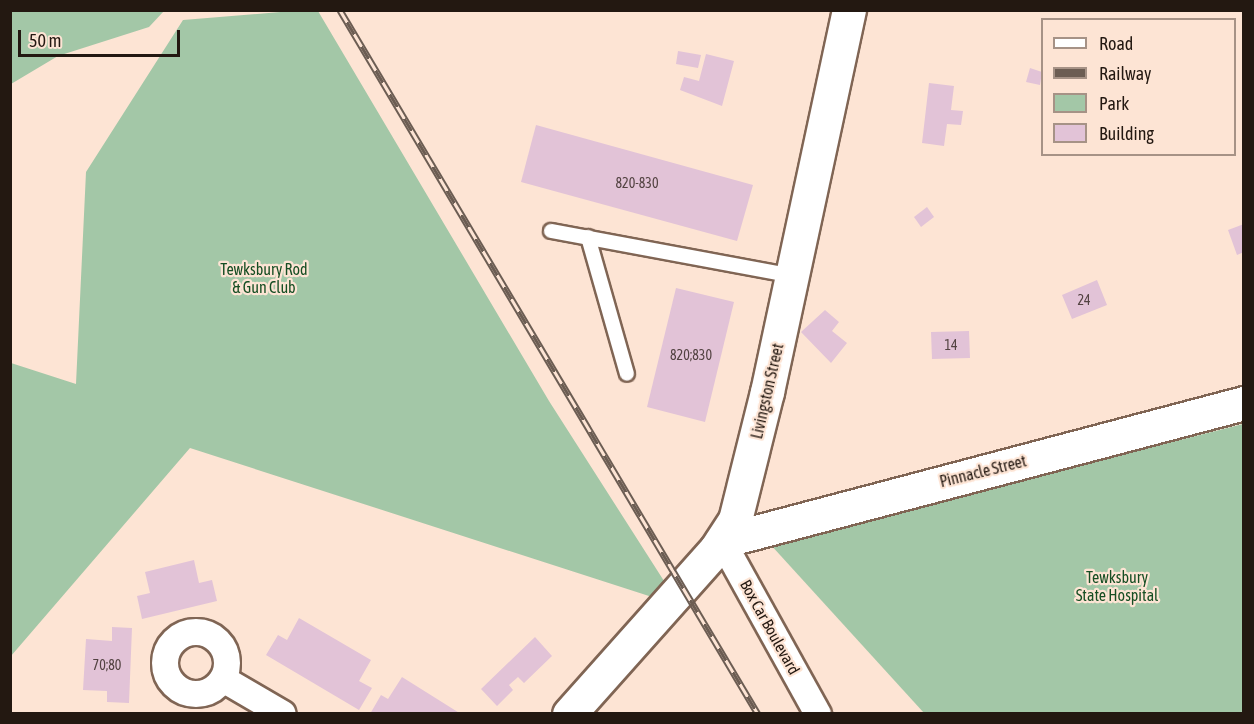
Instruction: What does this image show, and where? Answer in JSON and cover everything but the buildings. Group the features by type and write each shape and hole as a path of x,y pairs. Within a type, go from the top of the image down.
{"street":[{"name":"Livingston Street","path":"569,714 722,541 745,490 849,10"},
{"name":"Pinnacle Street","path":"722,541 1244,403"},
{"name":"Box Car Boulevard","path":"722,541 818,714"},
{"path":"223,679 283,714"}],"lane":[{"path":"551,231 793,276"},
{"path":"588,237 627,374"}],"green space":[{"path":"11,10 164,11 149,27 58,56 11,84"},
{"name":"Tewksbury Rod & Gun Club","path":"318,11 549,401 680,606 190,448 11,656 11,363 76,384 86,172 183,20"},
{"name":"Tewksbury State Hospital","path":"1243,424 1243,713 924,713 770,544"}],"railway":[{"path":"340,10 758,714"}]}
